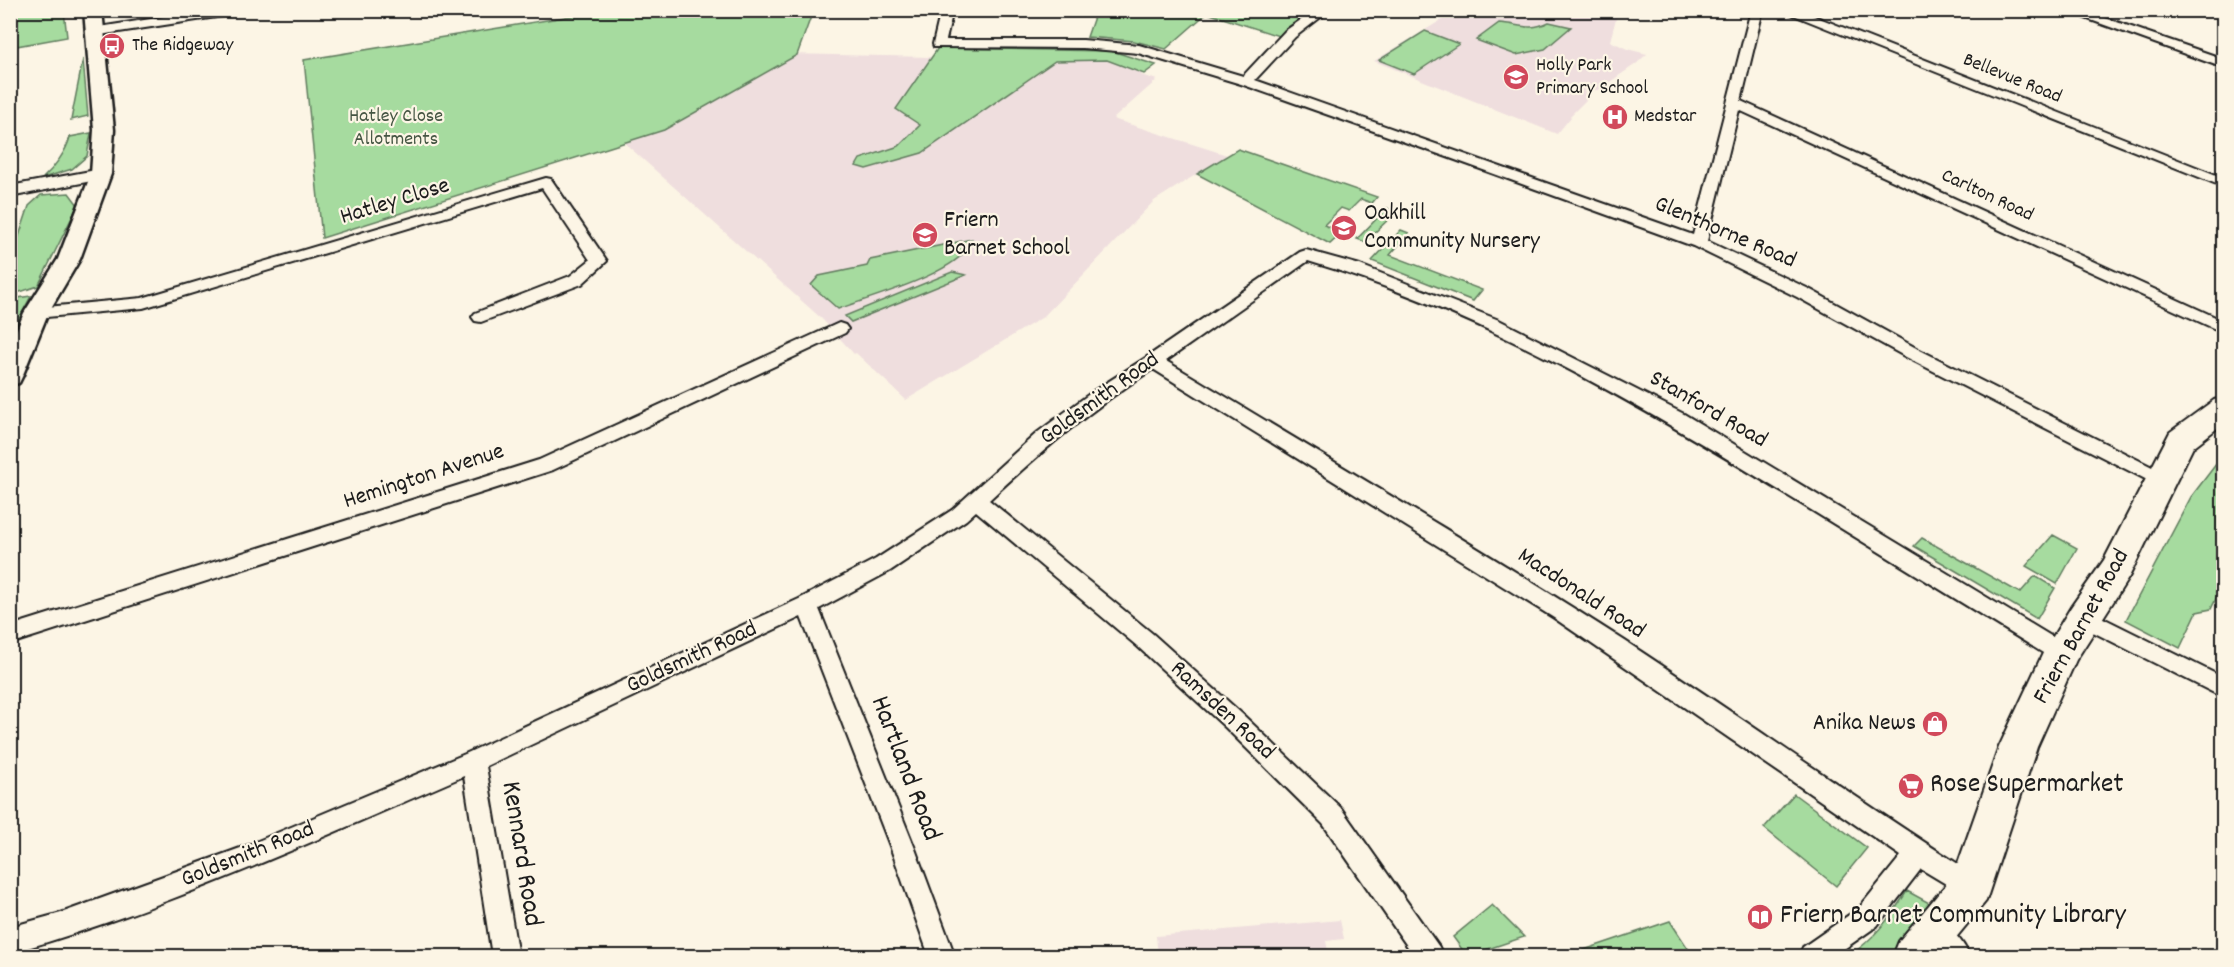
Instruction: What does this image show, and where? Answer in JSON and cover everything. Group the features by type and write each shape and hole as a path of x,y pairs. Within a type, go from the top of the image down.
{"main road":[{"path":"10,377 36,313 69,259 100,174 104,130 93,32 93,10"},
{"name":"Friern Barnet Road","path":"1934,949 1971,887 2018,747 2061,653 2117,568 2181,440 2223,406"}],"street":[{"path":"93,32 236,10"},
{"name":"Glenthorne Road","path":"948,10 939,44 1083,44 1139,49 1246,81 1699,243 1803,294 1912,353 2161,480"},
{"path":"1246,81 1290,34 1324,10"},
{"path":"1699,243 1757,10"},
{"name":"Bellevue Road","path":"1787,10 2223,183"},
{"path":"2069,10 2223,64"},
{"name":"Carlton Road","path":"1734,103 2223,328"},
{"path":"10,192 100,174"},
{"name":"Hatley Close","path":"36,313 143,303 546,182 599,261 576,280 481,317"},
{"name":"Goldsmith Road","path":"10,940 61,926 251,856 473,761 807,605 884,565 958,515 1045,437 1098,396 1154,361 1306,255"},
{"name":"Stanford Road","path":"1306,255 1364,273 1485,321 1657,408 2061,653"},
{"name":"Hemington Avenue","path":"10,635 546,465 839,329"},
{"name":"Macdonald Road","path":"1154,361 1421,524 1619,650 1918,854 1971,887"},
{"name":"Ramsden Road","path":"976,500 1145,640 1233,720 1332,816 1430,957"},
{"name":"Hartland Road","path":"807,605 903,846 942,957"},
{"path":"2083,617 2223,689"},
{"name":"Kennard Road","path":"473,761 505,957"},
{"path":"1812,957 1868,916 1918,854"}],"shaded area":[{"name":"Holly Park Primary School","path":"1458,10 1618,11 1610,41 1627,49 1647,54 1598,90 1584,91 1587,99 1570,116 1557,134 1374,61"},
{"name":"Friern Barnet School","path":"934,53 1089,56 1149,68 1141,75 1157,80 1113,119 1227,155 1154,201 1043,317 906,400 856,353 854,354 822,319 619,138 787,54 932,57"},
{"path":"1340,920 1344,939 1326,941 1329,956 1158,956 1156,936"}],"green space":[{"path":"11,10 64,11 67,37 11,47"},
{"name":"Hatley Close Allotments","path":"608,10 813,11 797,55 664,130 322,238 304,60"},
{"path":"1096,11 1319,11 1282,37 1207,13 1166,49 1134,41 1087,37"},
{"path":"1549,22 1571,27 1545,49 1516,55 1476,40 1499,23 1536,27"},
{"path":"1425,31 1459,44 1414,74 1379,60"},
{"path":"938,48 1112,51 1156,65 1144,74 1107,60 1055,61 922,153 866,169 856,166 860,159 899,146 920,125 896,109"},
{"path":"83,59 88,116 71,120"},
{"path":"91,133 87,156 72,169 43,178 59,159 70,137"},
{"path":"1238,149 1377,197 1372,203 1361,199 1349,211 1341,208 1324,225 1342,233 1330,244 1197,174"},
{"path":"69,193 78,205 38,286 20,292 11,292 11,260 29,206 41,195"},
{"path":"1387,208 1396,212 1365,242 1357,239"},
{"path":"1401,230 1409,233 1390,255 1482,290 1473,301 1372,261"},
{"path":"972,239 966,251 953,262 935,272 914,282 838,309 811,285 819,276 867,266 870,260"},
{"path":"952,272 966,275 851,322 845,316"},
{"path":"31,296 11,334 11,299"},
{"path":"2223,455 2223,584 2211,609 2197,612 2180,648 2126,620 2191,497"},
{"path":"2053,535 2077,548 2057,584 2026,566"},
{"path":"1922,538 2020,593 2035,576 2055,588 2037,619 1914,546"},
{"path":"1794,794 1867,848 1836,886 1764,828"},
{"path":"1907,891 1931,904 1895,951 1889,956 1849,956 1881,927"},
{"path":"1492,905 1524,937 1467,956 1453,937"},
{"path":"1670,921 1693,956 1566,956"}],"place":[{"name":"The Ridgeway","path":"112,46"},
{"name":"Holly Park Primary School","path":"1516,77"},
{"name":"Medstar","path":"1615,117"},
{"name":"Oakhill Community Nursery","path":"1344,228"},
{"name":"Friern Barnet School","path":"925,235"},
{"name":"Anika News","path":"1935,724"},
{"name":"Rose Supermarket","path":"1911,786"},
{"name":"Friern Barnet Community Library","path":"1760,917"}]}
